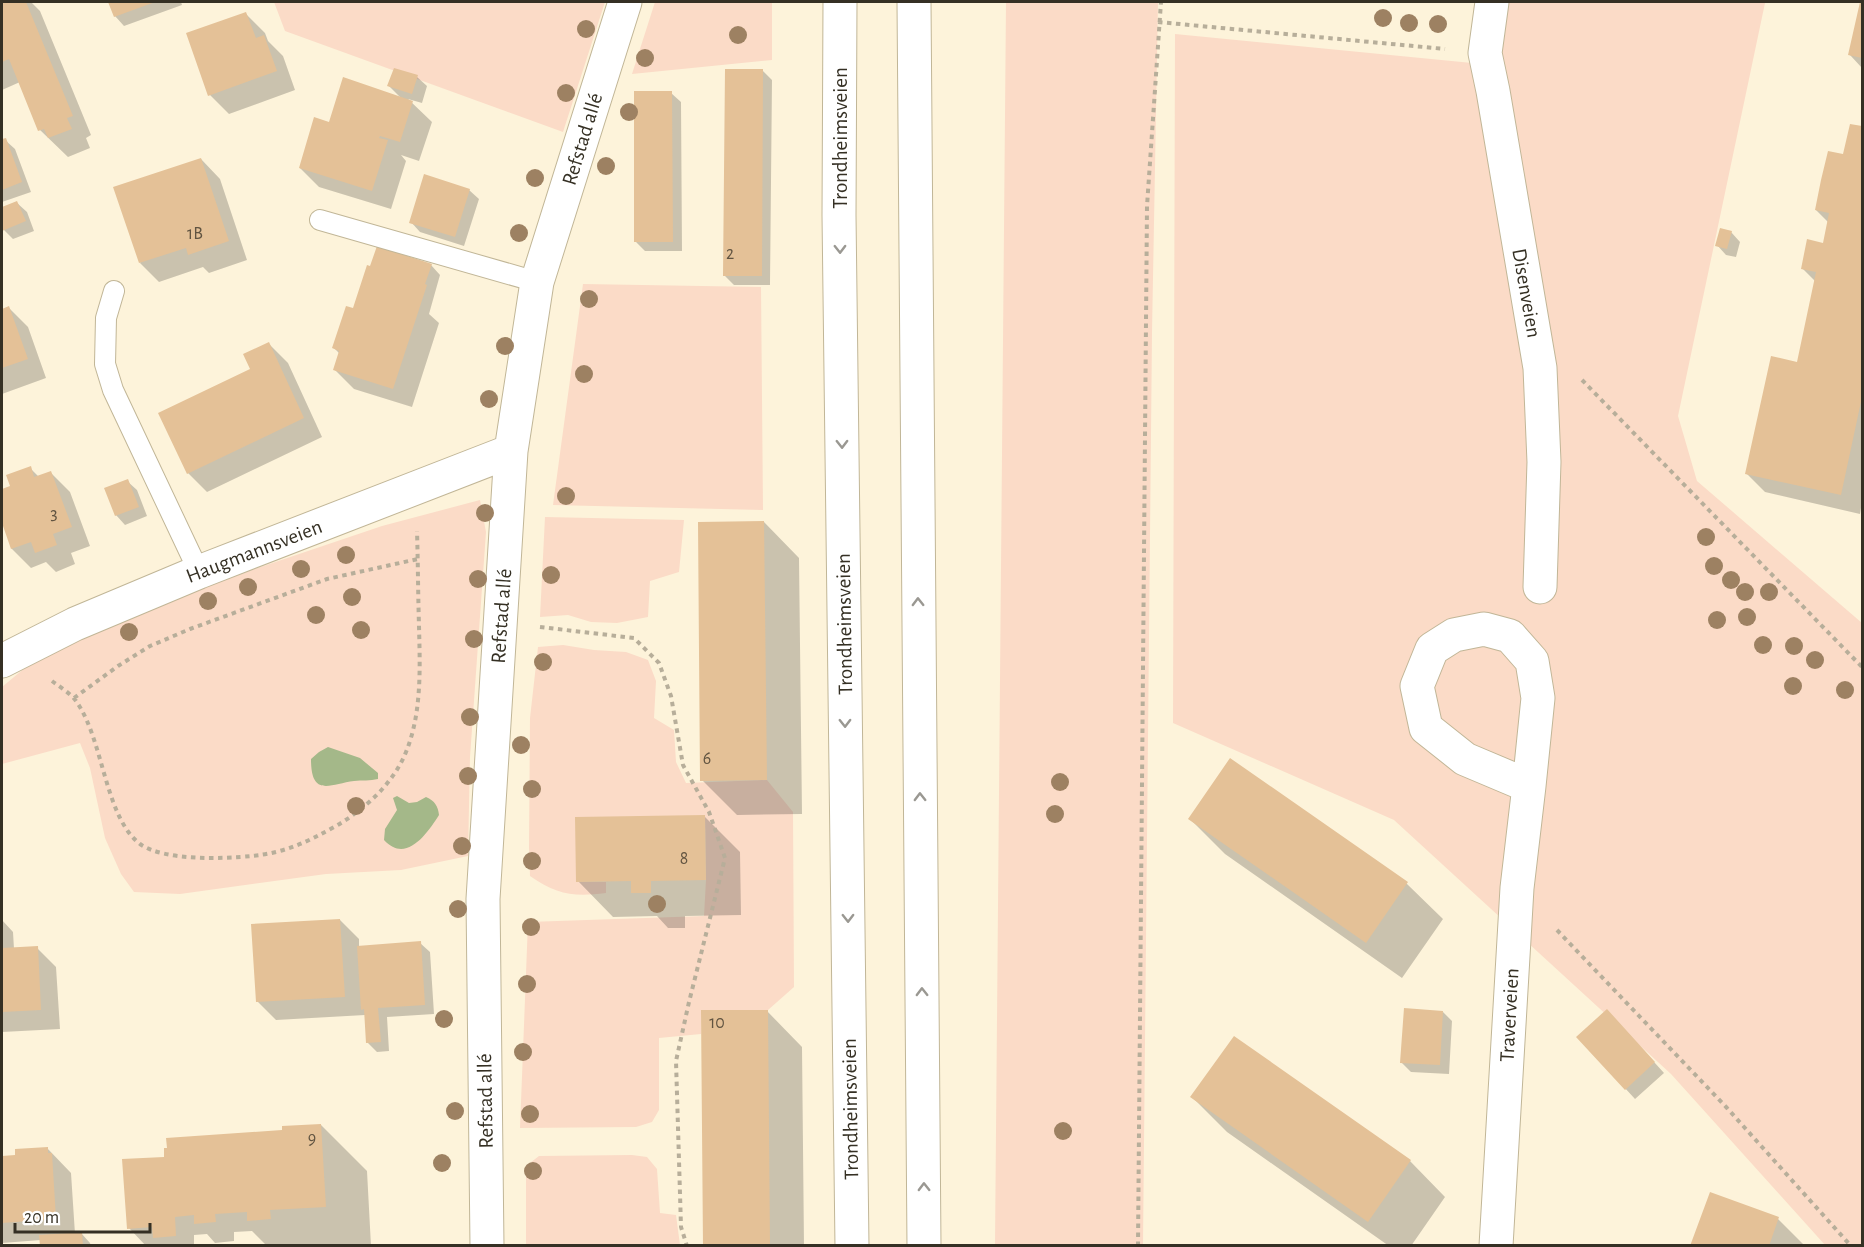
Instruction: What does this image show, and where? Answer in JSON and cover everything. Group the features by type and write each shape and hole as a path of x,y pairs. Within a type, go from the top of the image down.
{"main road":[{"name":"Refstad allé","path":"487,1245 483,899 511,451 537,282 625,2"},
{"name":"Trondheimsveien","path":"840,2 839,215 852,1245"},
{"path":"914,2 924,1245"},
{"name":"Disenveien","path":"1492,2 1485,53 1494,90 1540,368 1544,462 1540,588"},
{"name":"Haugmannsveien","path":"12,656 75,624 199,572 511,451"},
{"name":"Traverveien","path":"1496,1245 1516,888 1529,786 1538,698 1532,661 1510,636 1484,629 1454,635 1432,649 1417,686 1426,728 1465,759 1529,786"}],"lane":[{"path":"320,220 537,282"},
{"path":"114,291 106,318 105,364 113,390 199,572"}],"path":[{"path":"1138,1245 1147,206 1161,2"},
{"path":"1158,22 1485,53"},
{"path":"1533,330 1863,667"},
{"path":"12,656 44,674 74,698 93,734 116,808 128,834 142,846 162,853 196,858 237,858 275,854 306,843 352,817 385,787 406,751 413,726 420,662 417,488"},
{"path":"74,698 150,646 190,629 327,579 418,559"},
{"path":"500,623 634,639 659,663 671,696 683,765 710,812 725,858 676,1061 681,1227 687,1245"},
{"path":"1516,888 1727,1108 1851,1245"}],"shaded area":[{"path":"274,2 605,2 563,132 285,31"},
{"path":"655,2 772,2 772,60 632,74"},
{"path":"1006,2 1158,2 1152,333 1143,1245 995,1245"},
{"path":"1492,2 1765,3 1678,416 1697,481 1862,623 1862,1245 1825,1245 1671,1074 1394,820 1173,723 1175,34 1472,63"},
{"path":"583,284 761,287 763,510 553,505"},
{"path":"480,500 486,532 470,757 468,856 401,870 326,874 180,894 134,892 121,874 105,838 90,768 80,743 2,764 2,687 38,657 156,606 252,570 382,526"},
{"path":"545,517 684,520 679,572 650,581 648,617 617,623 591,622 568,615 540,617"},
{"path":"563,645 626,652 648,660 656,681 654,718 674,730 676,762 686,783 767,780 793,812 794,987 768,1010 701,1010 701,1034 659,1038 659,1110 652,1122 636,1127 520,1128 528,922 704,916 705,816 576,882 606,882 606,893 584,895 557,891 530,876 530,718 538,647"},
{"path":"328,747 360,758 378,773 378,779 330,786 318,784 314,779 311,759"},
{"path":"397,796 409,803 426,797 436,804 438,809 439,815 422,838 408,848 392,847 384,840 385,829 397,810 393,798"},
{"path":"632,1155 647,1157 657,1169 660,1213 676,1215 680,1245 526,1245 526,1166 539,1156"}],"building":[{"path":"2,2 26,2 73,116 67,118 72,129 48,138 44,129 38,131 9,59 2,62"},
{"path":"108,2 155,2 114,17"},
{"path":"1860,2 1862,2 1862,58 1848,55"},
{"path":"246,12 256,38 264,35 277,71 208,96 186,33"},
{"path":"394,68 418,75 412,94 387,86"},
{"path":"725,69 763,69 762,276 723,276"},
{"path":"343,77 413,101 400,142 380,136 379,138 388,140 372,191 299,168 314,117 329,122"},
{"path":"634,91 672,91 673,242 634,242"},
{"path":"1850,124 1862,126 1862,397 1841,495 1745,474 1771,356 1797,362 1816,272 1801,269 1807,239 1823,243 1829,213 1815,210 1821,180 1828,151 1843,154"},
{"path":"6,138 22,182 2,190 2,139"},
{"path":"201,158 229,241 188,255 186,248 139,263 113,187"},
{"path":"424,174 470,189 455,237 409,223"},
{"path":"17,201 26,221 2,231 2,207"},
{"path":"1720,228 1732,231 1727,249 1715,246"},
{"path":"377,246 432,264 393,389 333,370 339,351 332,348 346,306 353,308 367,265 370,266"},
{"path":"9,306 28,359 2,368 2,309"},
{"path":"269,342 304,418 187,474 158,413 250,369 243,354"},
{"path":"31,466 34,477 51,471 72,527 53,534 57,545 35,553 31,542 11,549 2,523 2,489 10,486 6,475"},
{"path":"128,479 139,507 115,516 104,488"},
{"path":"764,521 767,780 700,781 698,522"},
{"path":"1230,758 1408,882 1366,943 1188,819"},
{"path":"705,815 706,880 651,881 651,893 631,893 631,881 576,882 575,817"},
{"path":"340,919 345,997 256,1002 251,924"},
{"path":"421,941 425,1005 378,1008 381,1042 366,1043 364,1009 361,1010 357,946"},
{"path":"38,946 41,1010 2,1012 2,948"},
{"path":"1404,1008 1443,1011 1440,1065 1400,1063"},
{"path":"1607,1009 1655,1062 1625,1090 1576,1037"},
{"path":"701,1010 768,1010 770,1246 703,1246"},
{"path":"1234,1036 1411,1160 1368,1222 1190,1097"},
{"path":"321,1124 326,1207 270,1210 271,1219 247,1221 247,1212 215,1214 216,1222 194,1224 194,1215 175,1217 176,1236 153,1238 152,1227 127,1229 122,1159 164,1157 164,1148 167,1148 166,1138 282,1130 282,1126"},
{"path":"48,1147 48,1153 52,1153 56,1219 2,1223 2,1156 15,1155 15,1149"},
{"path":"1710,1192 1779,1217 1769,1246 1690,1246"},
{"path":"82,1232 83,1246 40,1246 39,1235"}]}
